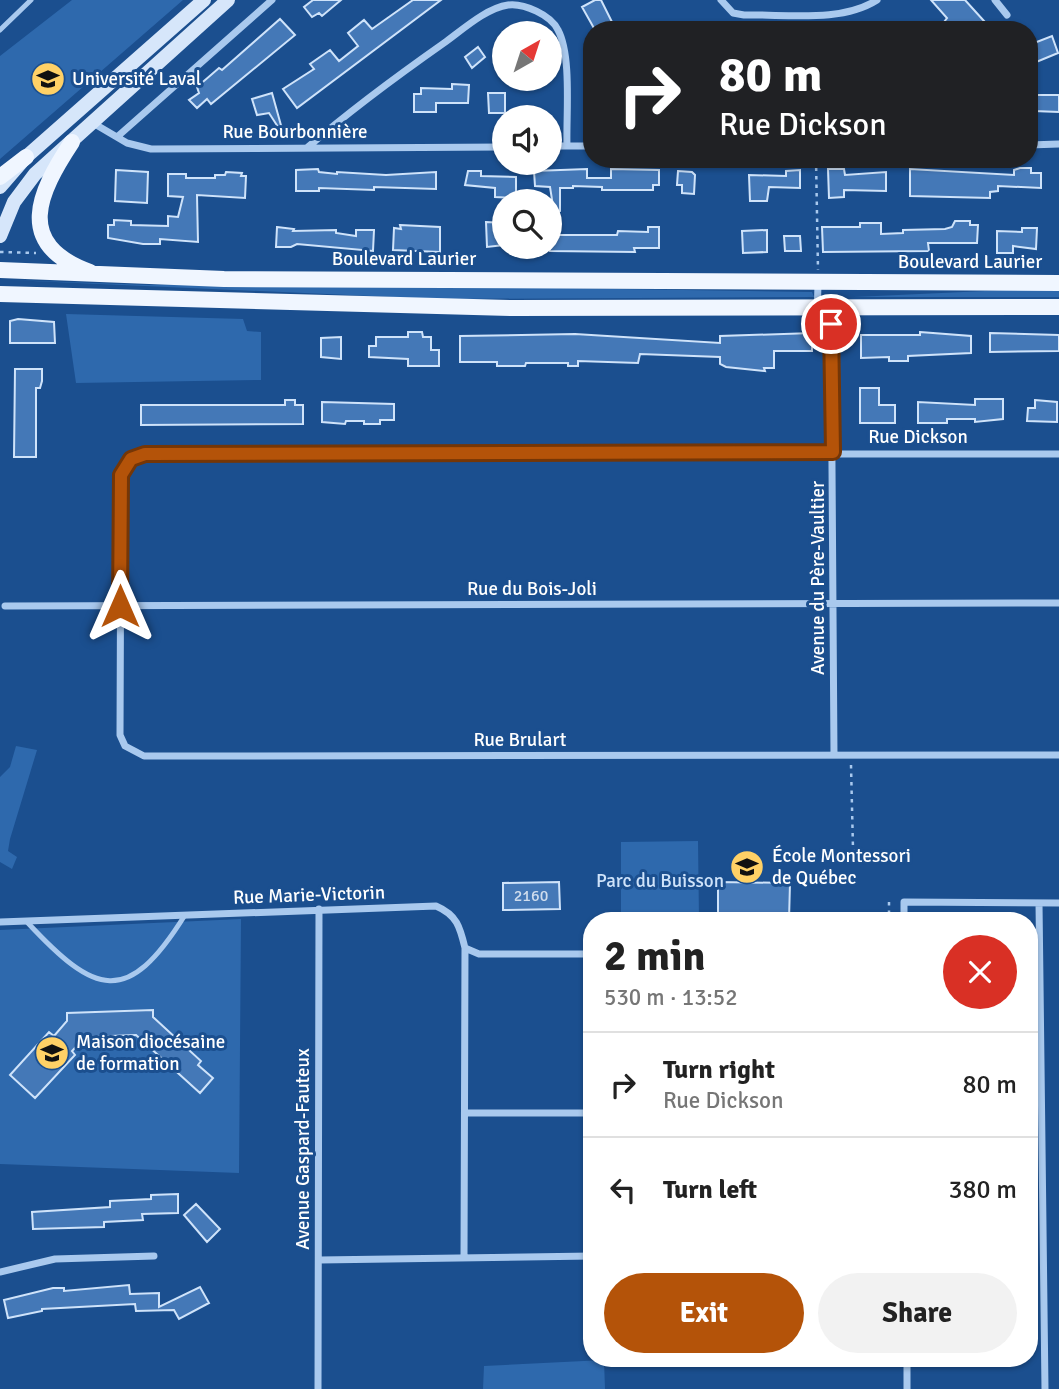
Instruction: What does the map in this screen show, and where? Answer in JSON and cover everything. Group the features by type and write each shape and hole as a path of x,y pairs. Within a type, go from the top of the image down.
{"main road":[{"path":"0,177 204,0"},
{"path":"0,236 20,192 228,0"},
{"path":"72,142 41,195 39,221 48,240 66,260 84,270 106,276"},
{"path":"0,187 26,157"},
{"name":"Boulevard Laurier","path":"0,270 106,276 818,284 1059,283"},
{"path":"0,294 511,308 1059,307"}],"street":[{"path":"117,137 272,0"},
{"path":"721,0 733,13 744,15 845,13 866,7 877,0"},
{"path":"995,0 1007,15"},
{"path":"308,147 380,89 470,24 506,5 524,7 542,15 557,27 564,52 567,146"},
{"name":"Rue Bourbonnière","path":"93,123 117,137 151,149 492,147"},
{"path":"1038,145 1059,144"},
{"path":"562,146 583,146"},
{"name":"Avenue du Père-Vaultier","path":"818,284 817,318 831,324 834,754"},
{"name":"Rue Dickson","path":"120,606 121,475 131,459 145,454 1059,454"},
{"name":"Rue du Bois-Joli","path":"5,606 1059,603"},
{"name":"Rue Brulart","path":"120,606 120,735 125,746 145,757 1059,755"},
{"path":"904,912 904,902 1059,903"},
{"path":"1039,903 1045,1389"},
{"name":"Rue Marie-Victorin","path":"0,922 436,906 448,911 459,922 466,948"},
{"name":"Avenue Gaspard-Fauteux","path":"318,1389 319,909"},
{"path":"464,1258 466,948 479,954 514,956 583,954"},
{"path":"465,1113 583,1113"},
{"path":"0,1272 55,1259 154,1256"},
{"path":"320,1260 583,1256"},
{"path":"906,1367 907,1389"}],"lane":[{"path":"0,30 31,0"},
{"path":"27,922 75,968 100,982 127,979 140,972 162,950 185,915"}],"path":[{"path":"816,168 818,284"},
{"path":"851,755 853,849 859,864"},
{"path":"889,902 889,912"}],"green space":[{"name":"Université Laval","path":"72,0 183,0 0,159 0,56"},
{"path":"10,280 149,285 246,283 812,292 814,297 438,299"},
{"path":"1059,289 1059,297 854,297"},
{"path":"66,314 243,319 247,331 261,332 261,380 76,383"},
{"path":"16,746 37,750 10,839 8,851 17,857 12,869 0,862 0,777 10,767"},
{"name":"Parc du Buisson","path":"698,841 699,912 621,912 621,842"},
{"path":"241,919 239,1173 0,1164 0,930"},
{"path":"583,1361 583,1367 604,1367 605,1389 483,1389 484,1366"}],"building":[{"path":"313,0 341,0 322,16 319,13 312,17 304,7"},
{"path":"413,0 441,0 297,108 283,89 314,69 310,64 330,50 339,61 358,46 348,33 364,20 372,29"},
{"path":"601,0 612,21 590,21 582,7"},
{"path":"931,0 965,0 984,21 945,21 947,18"},
{"path":"280,19 295,35 211,104 207,99 197,108 189,100 199,93 197,87 219,68 222,70"},
{"path":"1052,36 1058,53 1038,61 1038,41"},
{"path":"478,47 485,57 472,68 465,57"},
{"path":"452,84 469,85 468,103 436,103 436,112 414,112 414,94 421,94 421,88 452,89"},
{"path":"272,93 282,129 280,130 269,113 257,115 252,99"},
{"path":"488,93 505,93 505,105 492,105 492,113 489,113"},
{"path":"1038,95 1059,95 1059,112 1038,111"},
{"path":"1031,168 1031,173 1041,173 1041,188 998,186 998,191 990,192 990,198 910,196 910,169 1014,175 1014,170"},
{"path":"318,169 319,172 337,174 436,172 436,189 374,187 374,190 319,188 319,191 296,191 296,170"},
{"path":"587,169 587,178 611,178 611,169 659,170 659,185 653,185 653,190 602,190 602,187 573,186 550,189 535,186 534,175 562,175 562,170"},
{"path":"828,169 844,169 845,175 886,172 886,191 844,190 844,197 829,198"},
{"path":"116,170 148,172 147,203 115,201"},
{"path":"800,170 800,188 769,187 767,201 750,201 749,175 786,176 786,171"},
{"path":"468,171 481,171 481,176 516,177 516,189 465,185"},
{"path":"678,171 692,172 695,175 694,194 682,193 682,185 677,185"},
{"path":"226,172 242,173 241,176 246,176 245,198 197,195 198,242 160,239 160,244 143,244 108,238 108,225 114,225 114,220 131,221 131,225 168,226 168,216 178,217 183,197 168,196 168,174 186,174 186,178 215,178 215,175 225,175"},
{"path":"955,221 970,221 970,225 978,225 977,243 928,243 929,251 823,252 822,227 860,227 860,223 881,223 881,234 903,233 903,230 945,229 952,227"},
{"path":"486,222 492,222 492,246 487,247"},
{"path":"400,225 440,227 440,252 393,250 394,228 401,229"},
{"path":"277,227 294,229 293,231 336,230 336,233 356,236 356,230 374,230 373,251 297,244 291,247 276,247"},
{"path":"648,227 659,227 659,248 634,248 635,252 562,251 562,235 648,232"},
{"path":"1022,228 1037,228 1036,249 1013,246 1013,253 997,253 997,231 1022,232"},
{"path":"767,230 767,252 743,253 742,231"},
{"path":"784,236 800,236 801,251 785,251"},
{"path":"18,319 54,322 55,343 10,343 10,321"},
{"path":"408,332 422,332 423,337 431,337 431,350 439,350 439,366 408,366 408,359 369,357 369,346 376,346 376,337 408,337"},
{"path":"920,332 971,336 971,353 908,356 908,361 889,361 889,357 861,358 861,335 920,335"},
{"path":"812,333 812,351 774,351 774,368 764,368 765,371 726,367 720,364 720,357 640,354 638,363 578,361 578,366 568,366 568,363 526,363 525,366 497,366 497,362 460,362 460,336 575,334 720,343 720,336"},
{"path":"990,333 1059,335 1059,351 990,352"},
{"path":"341,337 341,359 321,357 321,338"},
{"path":"15,369 42,369 40,388 36,388 36,457 14,457"},
{"path":"860,388 879,388 879,405 895,405 895,423 860,423"},
{"path":"975,399 1003,399 1003,419 975,422 975,419 947,419 947,423 918,423 918,402 975,405"},
{"path":"285,400 295,400 295,405 303,405 303,424 141,425 141,405 285,405"},
{"path":"1035,400 1057,402 1057,422 1027,421 1028,408 1035,408"},
{"path":"322,402 394,404 394,420 380,420 380,424 364,424 364,421 346,421 345,424 322,422"},
{"path":"559,882 560,909 503,910 503,883"},
{"path":"718,882 790,883 789,912 718,912"},
{"name":"Maison diocésaine de formation","path":"153,1010 153,1017 201,1061 198,1065 213,1078 200,1093 136,1035 85,1037 72,1051 75,1055 35,1098 10,1075 49,1032 54,1036 67,1021 67,1013"},
{"path":"178,1194 178,1213 142,1214 143,1220 104,1222 104,1227 33,1229 32,1212 110,1207 110,1201 151,1199 151,1195"},
{"path":"196,1204 220,1229 207,1242 184,1215"},
{"path":"129,1285 130,1294 159,1293 159,1307 200,1287 209,1303 179,1319 174,1310 136,1311 135,1304 42,1309 8,1318 4,1300 53,1288 64,1288 64,1291"}],"place":[{"name":"Université Laval","path":"48,79"},
{"name":"École Montessori de Québec","path":"747,867"},
{"name":"Maison diocésaine de formation","path":"52,1053"}],"route":[{"path":"120,606 121,475 131,459 145,454 833,452 831,324"}]}
